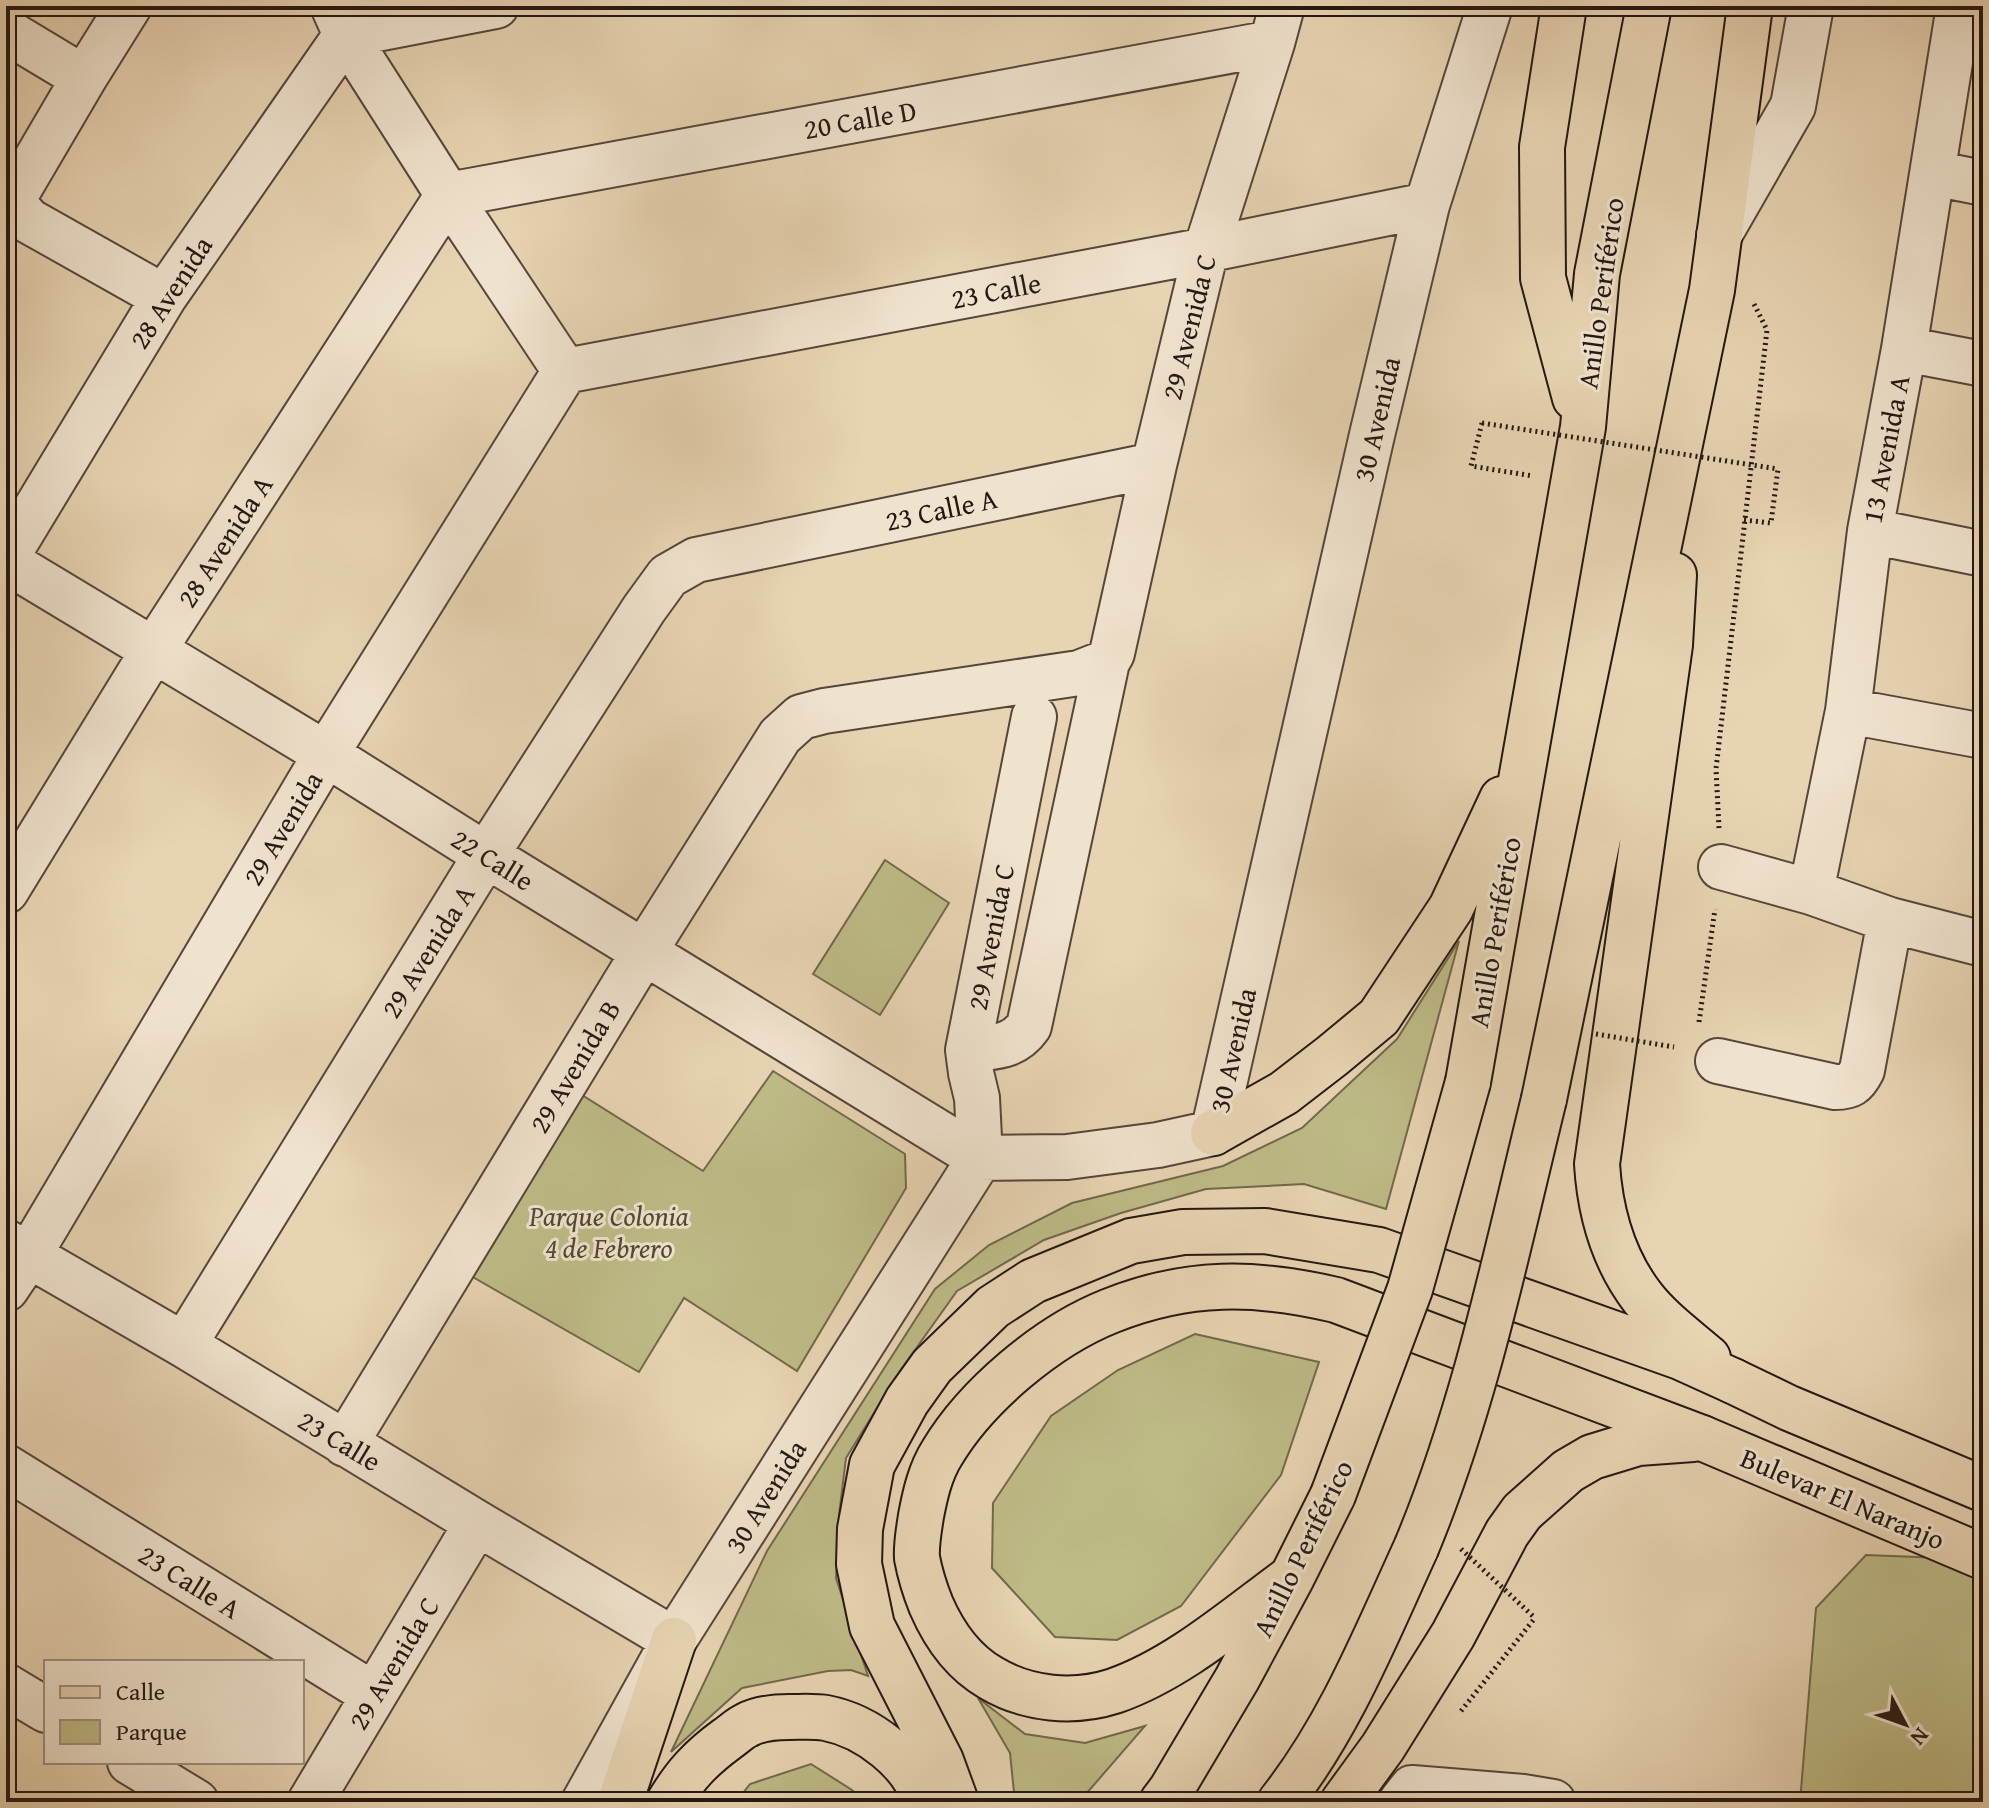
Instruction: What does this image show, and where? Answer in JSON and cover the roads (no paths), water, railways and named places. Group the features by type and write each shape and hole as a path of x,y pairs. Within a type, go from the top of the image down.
{"main road":[{"path":"1564,6 1542,147 1543,278 1583,427"},
{"name":"Anillo Periférico","path":"1162,1802 1237,1679 1333,1495 1410,1289 1468,1082 1583,427 1597,274 1649,6"},
{"path":"1280,1802 1325,1735 1436,1546 1438,1495 1481,1351 1544,1099 1712,290 1750,6"},
{"path":"1676,462 1670,645 1597,1164 1605,1224 1628,1275 1644,1299 1733,1381"},
{"path":"1213,1133 1284,1093 1379,1017 1451,908 1526,746"},
{"path":"956,1802 941,1761 872,1626 859,1564 860,1529 872,1465 907,1401 932,1366 993,1307 1033,1281 1131,1241 1183,1232 1265,1231 1379,1250 1680,1357 1789,1408 1983,1489"},
{"name":"Bulevar El Naranjo","path":"1292,1577 1191,1650 1130,1684 1112,1692 1086,1697 1062,1699 1036,1696 1006,1687 983,1673 947,1636 924,1586 917,1556 926,1491 940,1456 962,1423 1025,1362 1061,1336 1108,1312 1144,1299 1189,1289 1228,1285 1267,1287 1336,1300 1702,1438 1983,1557"},
{"path":"1343,1802 1383,1747 1453,1635 1507,1533 1522,1512 1568,1471 1592,1457 1638,1443 1702,1438"},
{"path":"620,1802 674,1640"},
{"path":"669,1802 682,1780 705,1755 748,1724 773,1717 823,1717 848,1724 892,1751 911,1770 925,1802"}],"street":[{"path":"129,6 13,199 29,221 164,297"},
{"path":"303,6 340,20 496,6"},
{"name":"30 Avenida","path":"584,1802 674,1640 980,1158 1067,1157 1158,1145 1213,1133 1427,205 1490,6"},
{"path":"1719,235 1793,106 1811,6"},
{"name":"13 Avenida A","path":"1811,892 1848,711 1870,531 1904,349 1959,6"},
{"path":"1968,6 1983,8"},
{"path":"340,20 448,195 565,371"},
{"name":"28 Avenida","path":"6,559 164,297 340,20"},
{"name":"20 Calle D","path":"448,195 1277,24"},
{"name":"29 Avenida C","path":"968,1050 1012,1044 1029,1026 1109,657 1206,250 1277,24"},
{"path":"6,31 84,78"},
{"path":"1933,173 1983,183"},
{"name":"28 Avenida A","path":"6,891 153,651 448,195"},
{"name":"23 Calle","path":"565,371 1427,205"},
{"path":"1904,349 1983,364"},
{"name":"29 Avenida","path":"14,1262 565,371"},
{"name":"23 Calle A","path":"728,553 1154,465"},
{"path":"1870,531 1983,554"},
{"name":"29 Avenida A","path":"184,1345 486,855 644,609 668,576 696,560 728,553"},
{"name":"22 Calle","path":"6,559 980,1158"},
{"name":"29 Avenida B","path":"345,1444 644,952 780,736 801,717 824,711 1079,673 1109,657"},
{"path":"1848,711 1983,736"},
{"name":"29 Avenida C","path":"980,1158 977,1098 968,1050 1034,717"},
{"path":"1721,867 1811,892 1890,920 1983,944"},
{"path":"1708,1043 1835,1087 1849,1087 1857,1081 1862,1070 1890,920"},
{"name":"23 Calle","path":"14,1262 184,1345 674,1640"},
{"name":"23 Calle A","path":"6,1467 374,1695"},
{"name":"29 Avenida C","path":"310,1802 477,1523"},
{"path":"6,1686 44,1709"},
{"path":"133,1764 196,1802"},
{"path":"1401,1802 1412,1788 1532,1800"}],"park label":[{"name":"Parque Colonia 4 de Febrero","path":"609,1231"}]}
